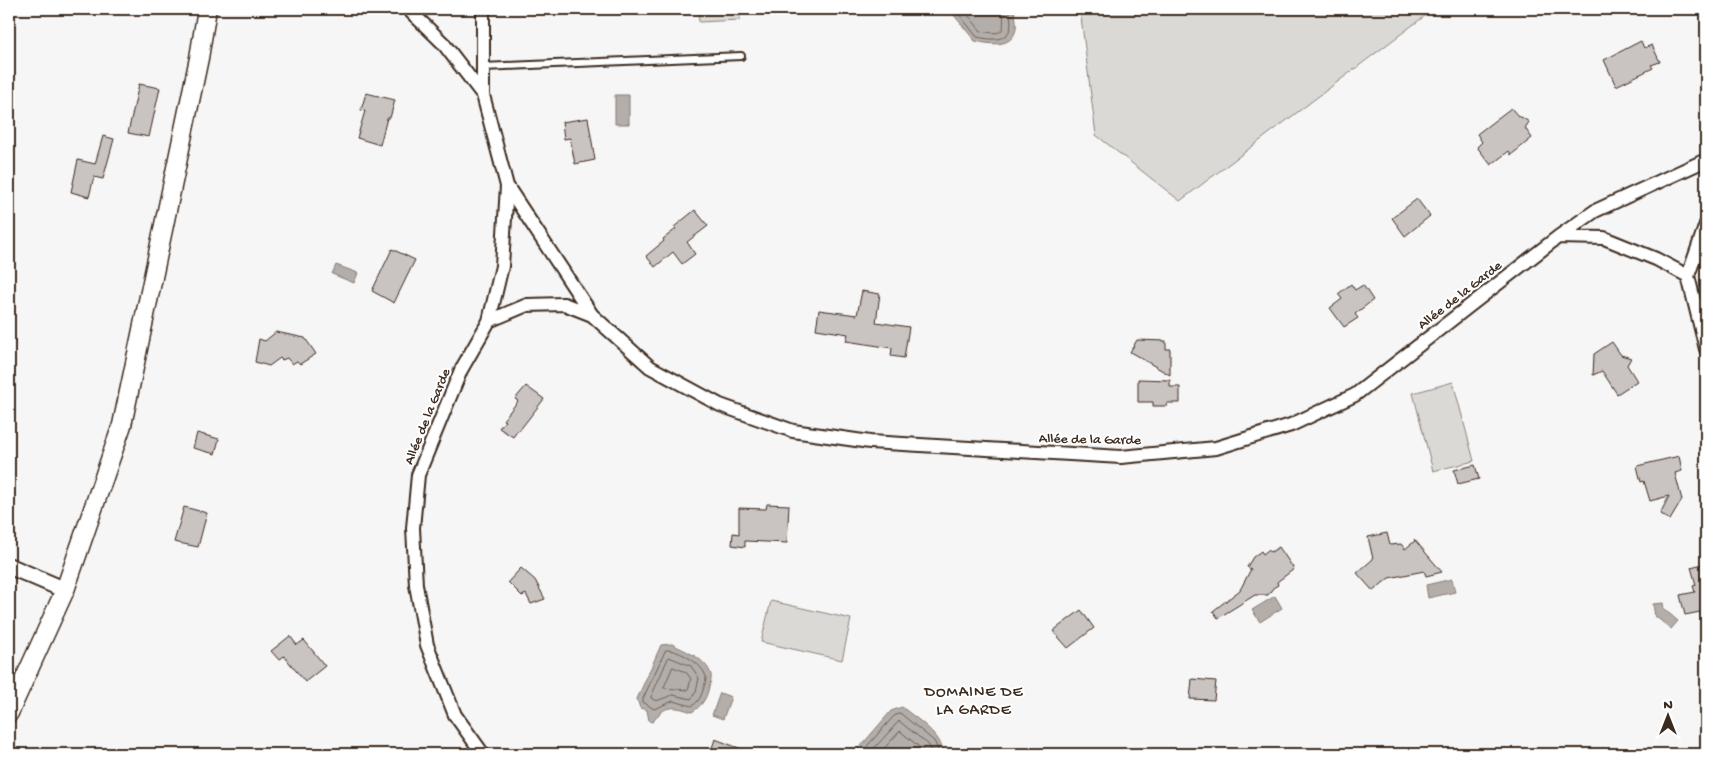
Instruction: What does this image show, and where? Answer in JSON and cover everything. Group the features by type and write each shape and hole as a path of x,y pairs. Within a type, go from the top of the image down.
{"main road":[{"path":"9,713 65,590 122,425 199,58 207,9"}],"street":[{"name":"Allée de la Garde","path":"408,9 443,43 483,94 507,186 502,266 489,321 461,370 418,475 413,528 416,585 427,645 455,715 483,754"},
{"path":"483,9 483,94"},
{"name":"Allée de la Garde","path":"507,186 592,315 650,367 720,405 793,431 870,442 1130,456 1216,448 1290,425 1355,395 1558,236 1595,211 1706,160"},
{"path":"1706,224 1688,276 1706,348"},
{"path":"1558,236 1604,238 1656,258 1688,276"},
{"name":"Allée de la Garde","path":"489,321 527,305 564,304 592,315"},
{"path":"9,566 65,590"}],"lane":[{"path":"483,67 741,56"}],"shaded area":[{"path":"698,9 739,9 740,20 699,22"},
{"path":"1080,9 1434,9 1180,201 1096,135"},
{"path":"1453,382 1474,461 1433,471 1413,393"},
{"path":"771,601 851,619 842,660 761,642"}],"water":[{"path":"949,9 1014,9 1016,29 1014,35 1010,40 999,44 975,41"},
{"path":"615,95 629,95 629,124 615,124"},
{"path":"336,265 358,273 354,283 332,274"},
{"path":"1452,579 1455,592 1428,598 1426,585"},
{"path":"1275,596 1282,608 1260,622 1252,610"},
{"path":"1663,603 1664,609 1678,621 1671,629 1655,616 1653,604"},
{"path":"672,644 695,656 709,669 711,681 706,698 692,712 680,708 665,709 653,722 649,721 647,710 640,708 637,699 661,645"},
{"path":"720,693 731,697 723,719 712,715"},
{"path":"902,707 934,734 942,748 942,754 854,754 891,711"}],"building":[{"path":"1641,41 1644,48 1652,45 1660,62 1651,65 1653,68 1616,86 1604,60"},
{"path":"139,84 160,88 149,137 128,133"},
{"path":"366,93 395,100 390,118 387,118 380,145 357,138 365,111 361,110"},
{"path":"1511,108 1518,116 1529,122 1525,128 1532,138 1511,155 1509,151 1491,165 1477,147 1482,142 1477,134"},
{"path":"588,118 595,160 575,164 570,138 564,139 562,122"},
{"path":"103,136 114,139 103,179 94,177 89,197 71,192 78,160 95,164"},
{"path":"1417,199 1430,216 1405,236 1392,218"},
{"path":"695,210 708,226 687,242 695,254 682,264 673,252 655,267 646,256 676,229 674,227"},
{"path":"392,249 415,260 394,303 372,291"},
{"path":"1351,284 1355,290 1363,285 1373,300 1355,314 1358,318 1344,327 1330,308 1342,299 1338,294"},
{"path":"862,291 880,294 876,322 909,327 904,358 891,356 892,348 846,341 848,334 816,329 819,310 857,315"},
{"path":"276,332 305,338 316,354 300,364 297,361 292,364 287,358 282,360 280,358 269,366 255,362 259,339 265,341"},
{"path":"1137,340 1166,341 1166,349 1170,349 1170,375 1130,352"},
{"path":"1612,342 1621,355 1631,358 1627,365 1637,381 1617,394 1602,371 1593,375 1594,354"},
{"path":"1138,379 1170,380 1170,387 1180,387 1180,403 1167,403 1167,406 1153,406 1153,402 1138,402"},
{"path":"526,386 544,399 513,437 499,428 518,401 515,399"},
{"path":"197,433 219,439 215,454 193,448"},
{"path":"1679,456 1682,471 1675,473 1682,500 1670,520 1660,514 1669,496 1650,501 1644,481 1641,482 1637,466"},
{"path":"1475,465 1479,479 1458,484 1454,470"},
{"path":"767,504 789,505 787,543 745,541 745,547 732,545 733,533 739,534 739,508 766,509"},
{"path":"184,507 207,513 198,547 174,542"},
{"path":"1387,533 1390,545 1401,544 1405,549 1415,541 1414,539 1442,572 1426,576 1424,571 1389,578 1373,591 1357,573 1373,559 1368,537"},
{"path":"1279,547 1294,569 1277,582 1278,585 1268,595 1255,595 1218,618 1213,611 1240,590 1251,569 1247,567 1253,557 1261,551 1263,554 1268,550 1271,552"},
{"path":"1706,563 1706,619 1702,620 1700,612 1685,615 1680,595 1695,592 1693,586 1696,585 1691,567"},
{"path":"521,568 535,580 545,599 531,604 526,594 522,596 508,582"},
{"path":"1081,610 1094,628 1068,648 1053,631"},
{"path":"290,636 297,645 304,640 325,666 305,682 284,656 279,660 271,651"},
{"path":"1192,679 1216,681 1214,700 1190,699"},
{"path":"715,739 752,753 752,754 710,754"}],"district":[{"name":"DOMAINE DE LA GARDE","path":"974,699"}]}
